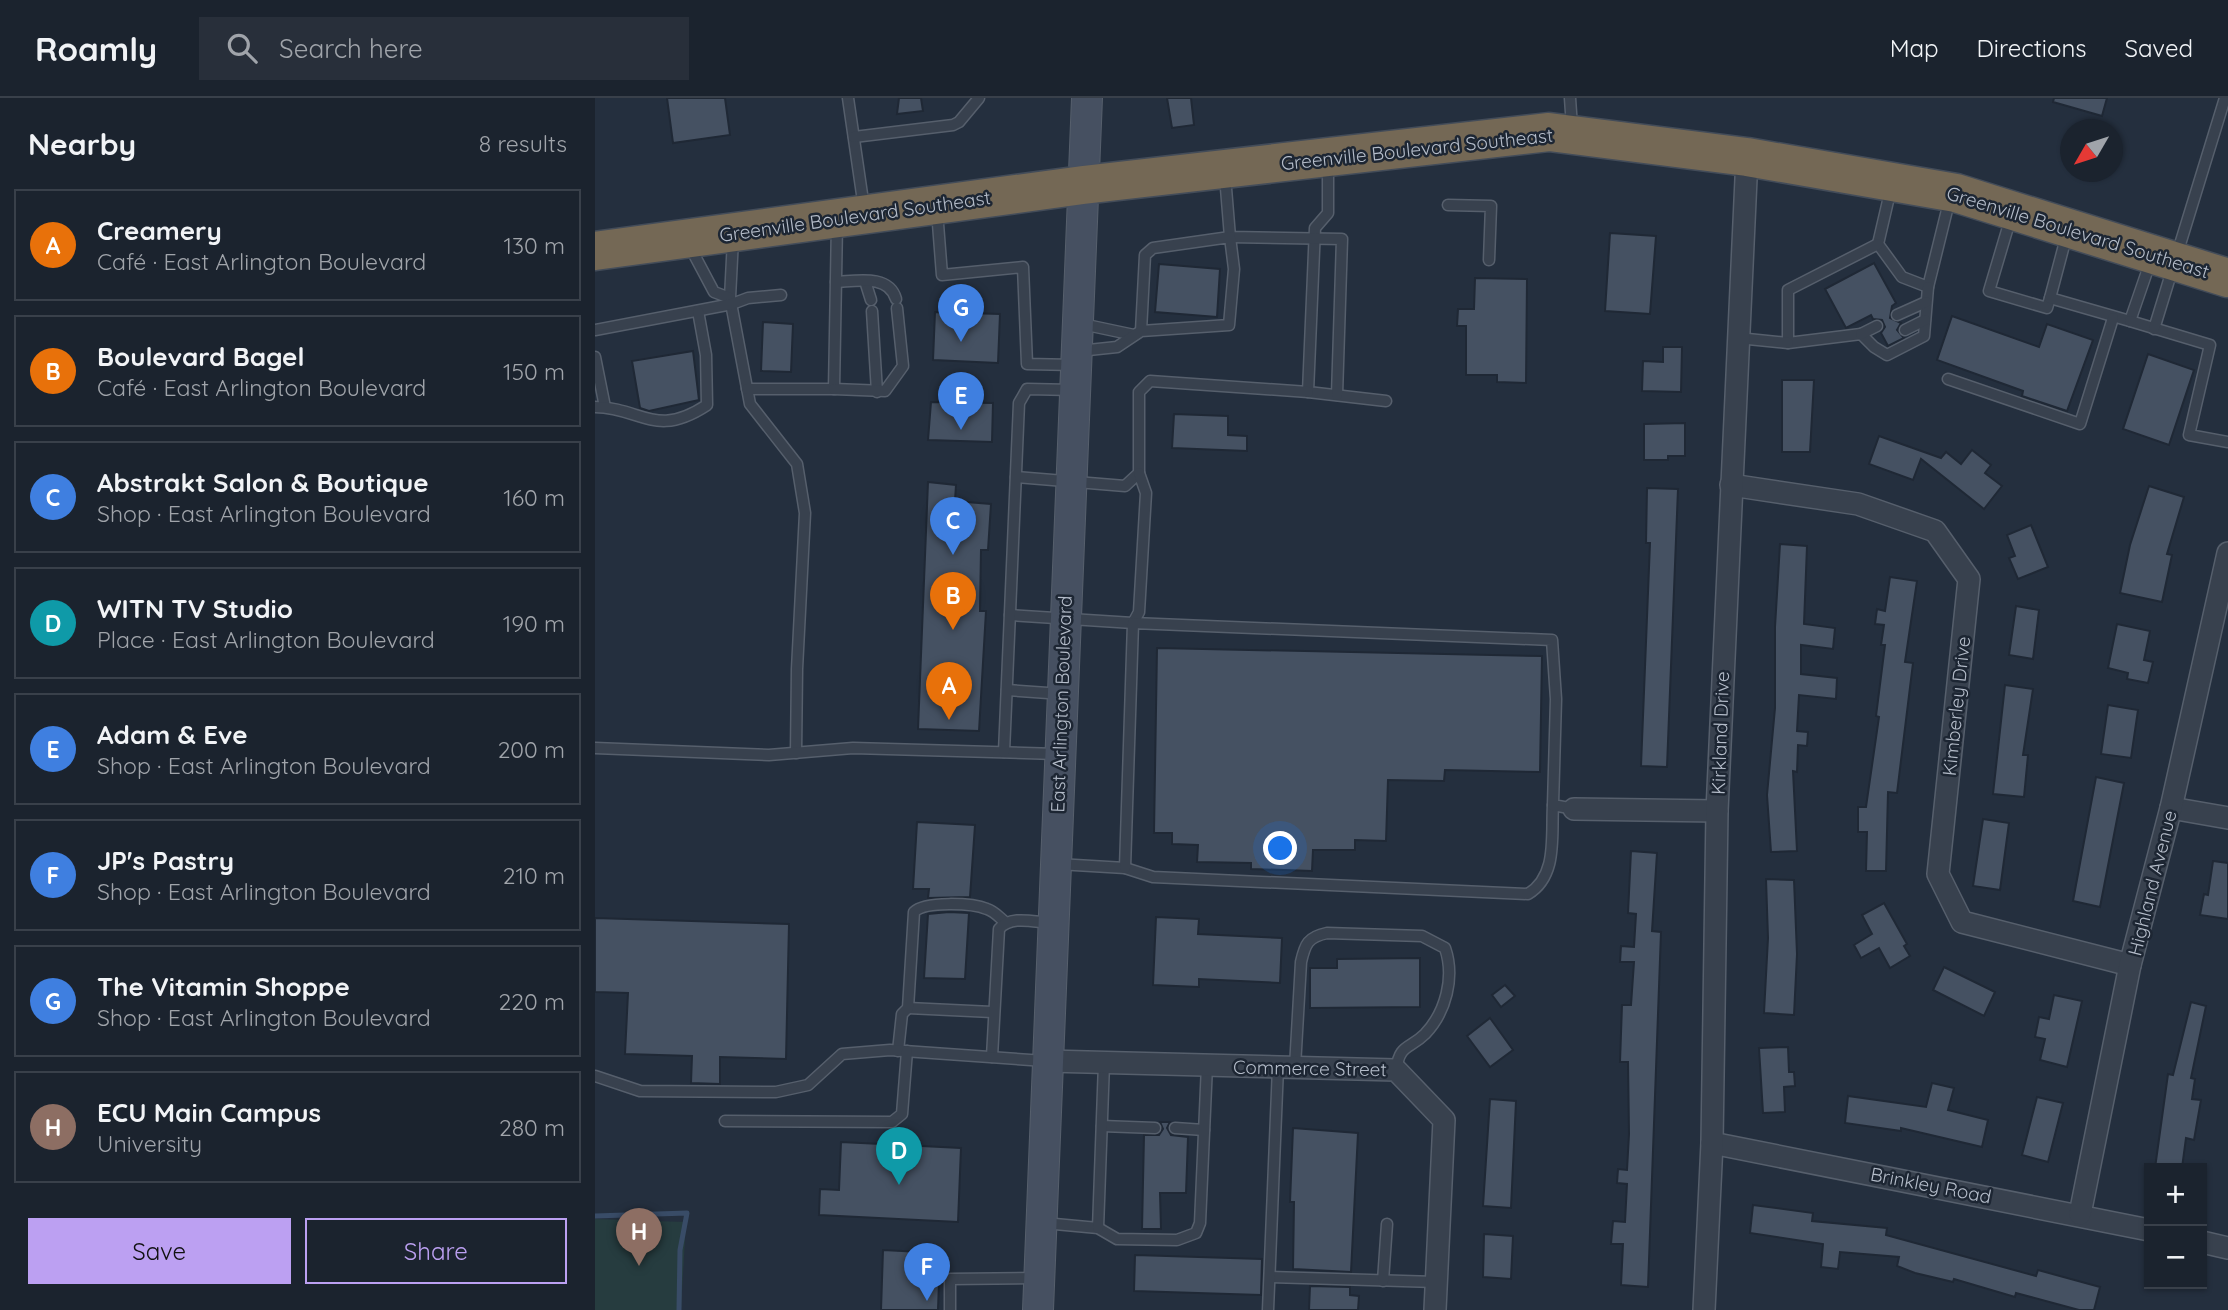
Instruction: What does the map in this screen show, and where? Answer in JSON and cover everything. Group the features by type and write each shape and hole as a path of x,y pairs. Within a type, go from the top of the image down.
{"highway":[{"name":"Greenville Boulevard Southeast","path":"595,251 937,204 1549,132 1571,116 1747,157 1952,192 2228,278"}],"main road":[{"name":"East Arlington Boulevard","path":"1038,1310 1087,98"}],"street":[{"name":"Kirkland Drive","path":"1703,1310 1712,1143 1717,811 1747,157"},
{"name":"Kimberley Drive","path":"1731,485 1859,504 1935,531 1969,579 1938,874 1962,922 2130,965"},
{"name":"Highland Avenue","path":"2080,1214 2130,965 2171,808 2228,553"},
{"path":"2171,808 2228,818"},
{"path":"1574,809 1717,811"},
{"name":"Commerce Street","path":"1048,1061 1396,1070 1444,1120 1434,1310"},
{"name":"Brinkley Road","path":"1712,1143 2144,1229"},
{"path":"2207,1243 2228,1248"}],"lane":[{"path":"834,389 836,282 851,216 854,137 848,98"},
{"path":"854,137 953,125 959,122 979,98"},
{"path":"2130,321 2164,258 2225,98"},
{"path":"1308,392 1314,237 1315,229 1328,213 1328,158"},
{"path":"1004,752 1021,394 1076,357 1137,333 1229,325 1234,269 1225,169"},
{"path":"1789,343 1788,290 1878,244 1893,182"},
{"path":"1861,334 1887,355 1924,336 1928,287 1952,192"},
{"path":"937,204 942,275 1023,267 1027,364 1076,357 1117,347 1137,333 1145,255 1153,248 1230,237 1342,239 1337,395"},
{"path":"1448,205 1491,206 1489,260"},
{"path":"2013,210 1989,290 2047,308 2068,228"},
{"path":"733,232 731,301 747,389 751,404 797,464 805,513 797,668 796,753"},
{"path":"686,239 714,292 731,301"},
{"path":"1878,244 1902,277 1928,287"},
{"path":"2154,329 2164,258"},
{"path":"865,281 872,306 877,392"},
{"path":"747,389 885,391 903,366 893,289 884,282 836,282"},
{"path":"595,330 698,311 731,301 782,295"},
{"path":"2050,298 2210,345 2189,435 2228,442"},
{"path":"1897,316 1926,302"},
{"path":"595,357 600,407 656,422 692,415 707,405 706,355 698,311"},
{"path":"1948,379 2080,424 2113,318"},
{"path":"1905,330 1925,320"},
{"path":"1738,338 1789,343 1861,334 1877,326"},
{"path":"1874,347 1885,341"},
{"path":"1125,868 1133,623 1139,612 1146,493 1139,473 1139,392 1150,381 1308,392 1386,401"},
{"path":"1016,477 1070,484 1125,486 1139,473"},
{"path":"1010,615 1133,623 1552,640 1556,699 1549,872 1541,886 1528,894 1153,877 1125,868 1055,864"},
{"path":"1007,690 1062,694"},
{"path":"595,748 769,755 853,748 1059,754"},
{"path":"1553,805 1574,809"},
{"path":"725,1121 892,1122 902,1114 902,1014 908,1008 914,912 920,906 985,908 1005,922 1053,923"},
{"path":"992,1057 992,1012 999,929 1005,922"},
{"path":"1268,1310 1286,1067 1304,946 1312,936 1327,933 1422,936 1445,948 1448,958 1446,1006 1424,1035 1403,1047 1398,1055 1396,1070"},
{"path":"908,1008 992,1012"},
{"path":"595,1076 641,1091 776,1092 808,1085 842,1054 902,1051 1048,1061"},
{"path":"1098,1228 1104,1063"},
{"path":"1041,1223 1098,1228 1117,1239 1177,1240 1196,1233 1200,1223 1207,1065"},
{"path":"1102,1126 1155,1128"},
{"path":"1175,1128 1204,1130"},
{"path":"1383,1281 1387,1224"},
{"path":"1270,1277 1436,1282"},
{"path":"950,1310 950,1279 1039,1278"}],"green space":[{"path":"595,1219 686,1222 681,1310 595,1310"}],"building":[{"path":"667,98 725,98 730,135 673,143"},
{"path":"899,98 921,98 923,111 897,114"},
{"path":"1167,98 1191,98 1194,125 1172,128"},
{"path":"2054,98 2107,98 2102,116 2053,102"},
{"path":"1610,233 1656,236 1650,314 1605,311"},
{"path":"1874,263 1896,303 1892,306 1890,318 1901,323 1897,330 1904,338 1888,346 1881,333 1885,327 1882,320 1873,319 1871,315 1846,328 1825,289"},
{"path":"1159,264 1220,269 1217,317 1155,312"},
{"path":"1475,278 1527,279 1526,383 1497,382 1497,375 1466,375 1466,326 1457,326 1458,309 1474,309"},
{"path":"935,312 1000,314 998,363 933,360"},
{"path":"1952,316 2039,347 2047,324 2093,340 2067,411 2022,396 2023,391 1937,360"},
{"path":"763,322 793,324 791,372 761,371"},
{"path":"1663,347 1682,347 1681,392 1642,391 1643,361 1663,362"},
{"path":"693,351 699,400 649,411 640,408 632,361"},
{"path":"2148,354 2194,370 2169,445 2123,429"},
{"path":"1782,380 1814,380 1810,452 1782,452"},
{"path":"931,402 993,403 992,442 928,440"},
{"path":"1174,414 1228,416 1228,435 1247,436 1247,451 1172,448"},
{"path":"1685,423 1685,456 1668,456 1668,460 1644,460 1644,424"},
{"path":"1879,436 1941,458 1946,452 1961,464 1972,450 1991,465 1985,473 2002,486 1984,509 1921,459 1913,480 1869,464"},
{"path":"928,482 956,485 955,501 991,504 988,550 981,550 980,611 986,611 979,731 918,729"},
{"path":"2149,486 2184,497 2167,554 2172,555 2162,602 2120,593 2130,545"},
{"path":"1647,488 1678,489 1667,767 1641,766 1650,543 1646,543"},
{"path":"2031,525 2048,567 2018,579 2009,558 2015,556 2007,535"},
{"path":"1780,544 1807,546 1804,624 1835,628 1833,649 1801,645 1801,674 1837,678 1836,699 1799,695 1797,731 1808,732 1807,746 1798,745 1797,772 1793,771 1797,851 1771,852 1767,795 1775,708 1775,627"},
{"path":"1890,577 1917,581 1905,662 1913,663 1897,793 1888,792 1886,871 1866,871 1867,832 1858,832 1858,807 1866,807 1879,717 1876,716 1885,645 1881,645 1884,625 1875,624 1877,609 1885,611"},
{"path":"2016,606 2039,610 2033,659 2009,655"},
{"path":"2117,624 2150,631 2144,660 2153,662 2148,683 2127,679 2128,673 2108,668"},
{"path":"1157,648 1542,656 1540,772 1445,770 1444,781 1388,780 1386,841 1355,840 1355,850 1313,850 1312,871 1251,869 1251,863 1197,862 1198,845 1172,844 1172,833 1154,833"},
{"path":"2005,685 2033,689 2023,755 2028,755 2024,797 1993,794"},
{"path":"2108,705 2138,710 2131,758 2101,754"},
{"path":"2096,777 2124,783 2100,907 2073,901"},
{"path":"1983,819 2009,823 2000,890 1973,886"},
{"path":"917,822 975,825 970,897 928,898 929,889 913,889"},
{"path":"1631,851 1657,853 1652,931 1661,932 1648,1287 1621,1285 1623,1244 1611,1244 1613,1221 1625,1222 1627,1184 1617,1183 1618,1169 1627,1170 1629,1134 1628,1062 1620,1062 1622,1005 1631,1005 1634,962 1620,962 1621,946 1634,947 1636,914 1628,913"},
{"path":"2213,861 2228,863 2228,919 2200,915 2204,894 2208,895"},
{"path":"1766,879 1794,880 1797,954 1794,1015 1764,1013 1768,938"},
{"path":"1884,903 1907,944 1904,946 1910,956 1890,968 1879,948 1861,958 1854,945 1872,934 1862,915"},
{"path":"969,913 965,979 924,978 928,914"},
{"path":"1156,917 1199,919 1198,934 1282,938 1280,983 1199,979 1199,987 1153,985"},
{"path":"595,918 789,924 786,1059 720,1057 720,1084 691,1083 692,1056 625,1054 628,993 595,992"},
{"path":"1420,958 1420,1007 1310,1008 1310,968 1337,968 1337,959"},
{"path":"1944,967 1995,992 1984,1016 1933,990"},
{"path":"1505,985 1515,996 1501,1007 1492,995"},
{"path":"2054,995 2082,1001 2067,1067 2040,1060 2045,1039 2035,1037 2039,1017 2049,1019"},
{"path":"2191,1002 2206,1006 2191,1078 2195,1079 2192,1099 2201,1100 2194,1140 2186,1138 2183,1163 2156,1163 2168,1074 2173,1075"},
{"path":"1490,1018 1513,1050 1490,1067 1467,1036"},
{"path":"1788,1047 1789,1072 1794,1072 1795,1086 1784,1087 1785,1112 1763,1113 1759,1048"},
{"path":"1932,1083 1954,1088 1948,1110 1988,1120 1982,1147 1901,1128 1901,1131 1845,1123 1848,1096 1926,1107"},
{"path":"2037,1097 2063,1103 2048,1162 2022,1155"},
{"path":"1490,1099 1516,1101 1511,1208 1483,1206"},
{"path":"1160,1122 1170,1122 1167,1128 1171,1135 1188,1137 1186,1193 1160,1193 1161,1229 1142,1229 1144,1135 1159,1135 1163,1129"},
{"path":"1293,1128 1358,1133 1351,1272 1293,1269 1294,1202 1290,1202"},
{"path":"841,1142 961,1148 958,1222 819,1215 820,1189 839,1190"},
{"path":"1753,1205 1813,1213 1812,1221 1887,1228 1886,1235 2036,1276 2038,1270 2100,1287 2094,1310 2079,1310 2016,1293 2015,1297 1954,1279 1953,1282 1915,1273 1897,1266 1899,1257 1840,1252 1838,1269 1821,1267 1823,1244 1750,1233"},
{"path":"1484,1234 1513,1236 1511,1279 1483,1277"},
{"path":"883,1250 940,1253 938,1310 881,1310"},
{"path":"1135,1255 1262,1259 1261,1295 1134,1291"},
{"path":"1310,1286 1350,1287 1350,1295 1359,1296 1358,1310 1309,1310"}],"waterway":[{"path":"595,1216 687,1213 680,1250 679,1310"}],"place":[{"name":"The Vitamin Shoppe","path":"961,342"},
{"name":"Adam & Eve","path":"961,430"},
{"name":"Abstrakt Salon & Boutique","path":"953,555"},
{"name":"Boulevard Bagel","path":"953,630"},
{"name":"Creamery","path":"949,720"},
{"name":"WITN TV Studio","path":"899,1185"},
{"name":"ECU Main Campus","path":"639,1266"},
{"name":"JP's Pastry","path":"927,1301"}]}
